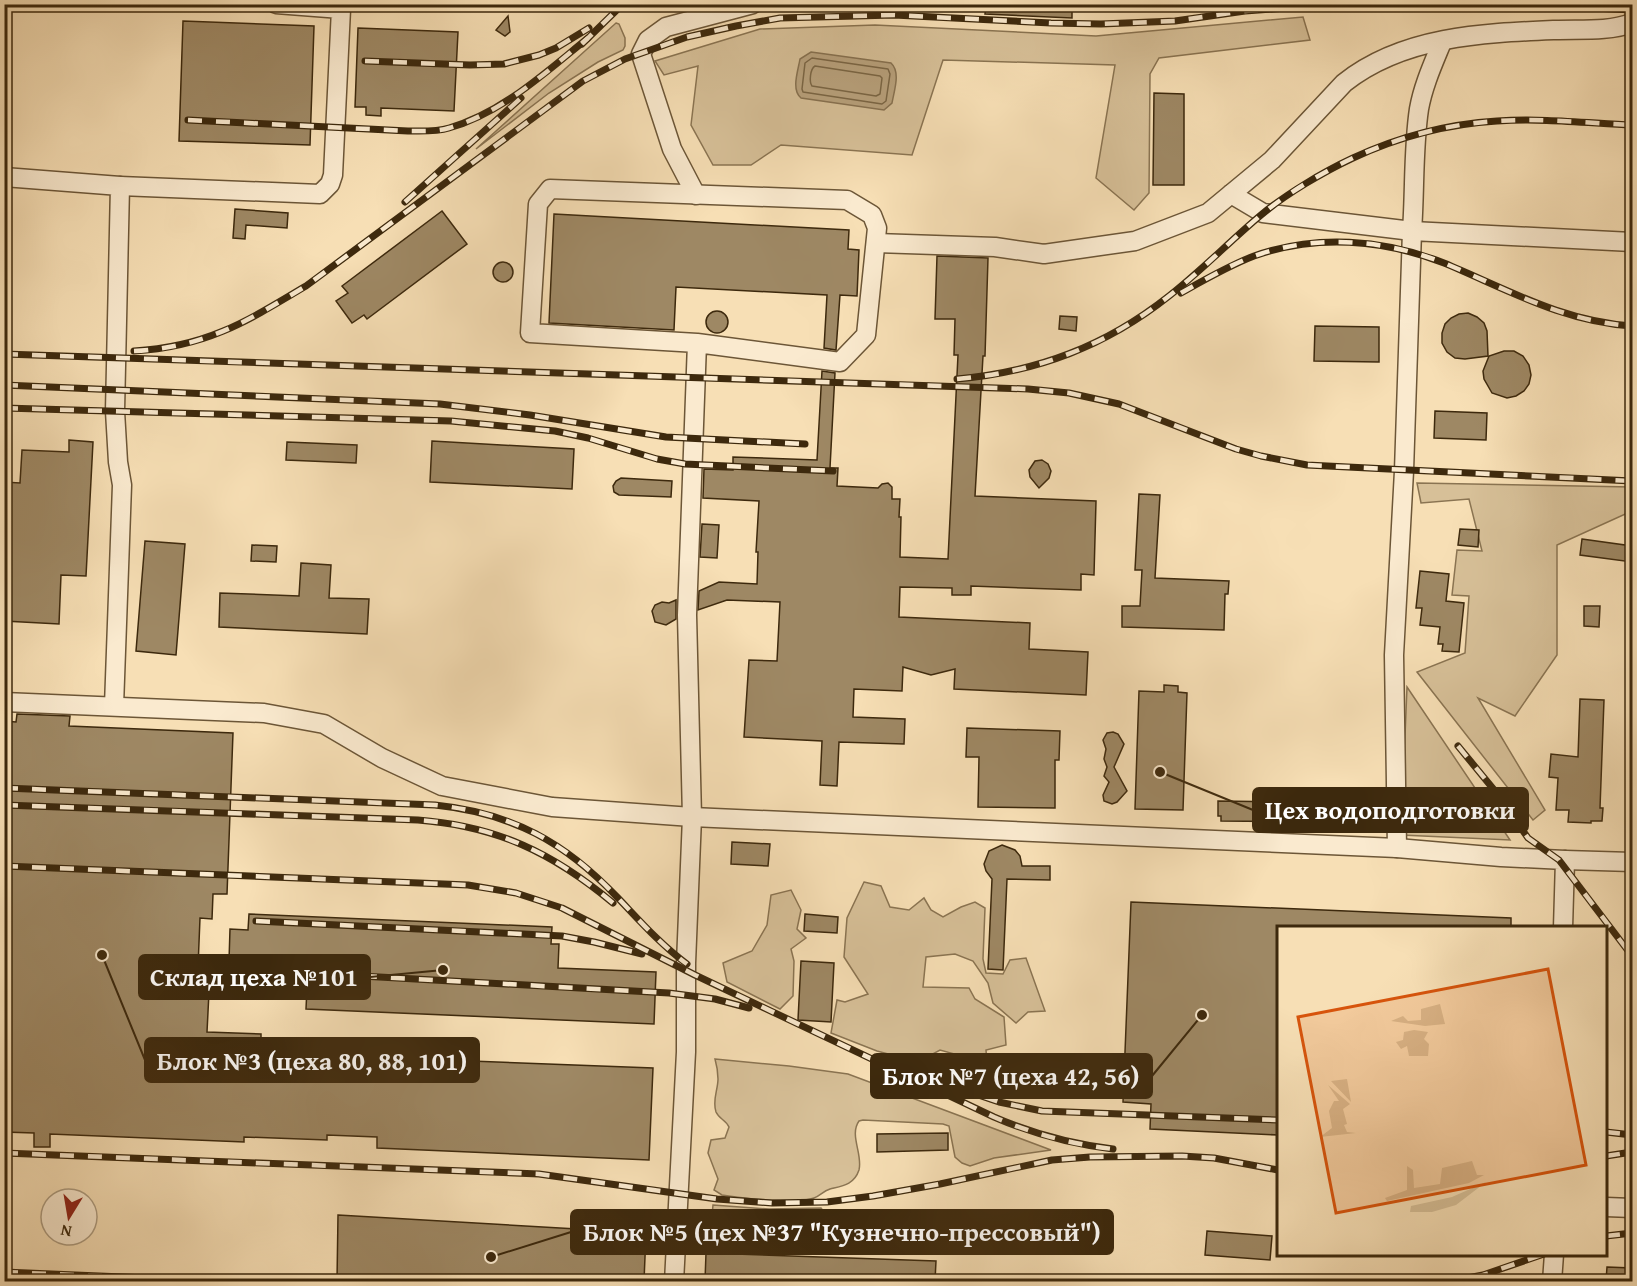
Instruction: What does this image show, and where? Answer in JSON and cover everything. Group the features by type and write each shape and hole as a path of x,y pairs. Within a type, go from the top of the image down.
{"lane":[{"path":"4,177 120,186 320,194 325,191 333,175 341,9 276,4"},
{"path":"696,195 672,149 641,54 648,40 666,27 753,4"},
{"path":"876,243 995,247 1044,254 1135,241 1208,213 1272,160 1344,83 1358,72 1402,51 1492,33 1602,29 1632,23"},
{"path":"1397,848 1394,655 1404,471 1416,135 1419,108 1442,42"},
{"path":"114,706 122,485 118,462 115,411 120,186"},
{"path":"550,189 696,195 847,200 872,215 877,228 866,335 840,362 697,343 530,333 538,204 550,189"},
{"path":"1231,194 1263,213 1412,231 1632,242"},
{"path":"674,1281 686,1052 686,963 692,817 687,615 697,343"},
{"path":"4,702 264,713 324,724 382,758 442,786 552,807 692,817 1397,848 1501,857 1632,862"},
{"path":"1563,926 1565,860"},
{"path":"1607,1207 1632,1208"},
{"path":"1552,1281 1554,1256"}],"shaded area":[{"path":"1303,17 1310,40 1159,58 1150,74 1149,193 1134,210 1096,178 1115,65 943,60 912,155 781,145 751,165 713,165 691,125 698,66 664,75 655,61 760,29 875,25 1096,36"},
{"path":"616,23 619,24 625,38 623,50 598,62 549,93 476,149"},
{"path":"1417,483 1632,487 1632,511 1557,545 1557,655 1515,716 1478,698 1545,810 1533,820 1417,672 1465,653 1469,596 1452,595 1457,550 1482,551 1469,499 1421,503"},
{"path":"1407,687 1510,840 1401,835"},
{"path":"864,882 881,886 890,907 909,910 924,898 931,910 943,917 975,902 985,908 983,959 986,973 1003,974 1010,960 1026,958 1045,1011 1028,1012 1016,1023 993,1003 988,983 973,961 955,954 926,957 923,987 969,988 975,999 1004,1017 1006,1045 986,1050 987,1063 940,1050 918,1062 877,1051 831,1033 837,1000 845,1002 868,994 844,957 847,918"},
{"path":"791,890 801,910 797,929 806,938 791,949 794,961 793,996 780,1009 727,982 723,963 752,951 767,925 771,895"},
{"path":"715,1059 848,1074 1051,1150 994,1158 970,1166 955,1157 949,1126 863,1120 859,1121 855,1132 859,1170 854,1179 847,1184 807,1200 769,1200 722,1195 714,1190 718,1179 708,1153 711,1140 725,1138 729,1127 717,1114 715,1108 718,1079"},
{"path":"713,1205 769,1209 821,1208 828,1217 827,1226 823,1231 816,1232 720,1227 713,1218"}],"water":[{"path":"811,52 891,63 896,71 892,103 884,110 801,98 796,90 800,59"}],"building":[{"path":"986,4 1072,4 1072,18 985,14"},
{"path":"508,16 510,32 505,36 496,30"},
{"path":"183,21 314,26 310,145 179,141"},
{"path":"358,28 458,32 454,111 381,108 381,116 366,115 366,107 355,107"},
{"path":"1154,93 1184,94 1184,185 1153,185"},
{"path":"235,209 288,213 287,228 246,225 245,239 233,238"},
{"path":"442,211 467,244 367,319 364,315 352,323 336,301 348,293 342,286"},
{"path":"554,214 849,230 848,249 859,250 857,296 840,295 836,350 824,348 827,295 676,287 674,330 549,323"},
{"path":"937,256 988,258 985,356 983,356 975,496 1096,501 1094,575 1081,574 1081,590 971,586 971,595 952,595 952,588 900,587 899,617 1030,623 1029,649 1088,652 1086,695 954,689 955,669 931,675 903,667 902,691 854,689 853,717 905,719 904,744 839,742 837,786 820,785 822,741 744,737 749,660 777,661 780,602 727,600 698,610 699,591 719,582 757,584 759,501 703,498 704,469 733,470 733,457 817,460 822,371 835,373 830,468 838,468 837,486 878,488 888,483 892,487 892,499 900,499 900,557 948,559 958,355 954,355 955,319 935,319"},
{"path":"499,262 507,262 513,268 513,276 507,282 499,282 493,276 493,268"},
{"path":"717,311 725,314 728,322 725,330 717,333 709,330 706,322 709,314"},
{"path":"1468,313 1484,323 1487,331 1488,356 1455,358 1447,352 1442,343 1445,324 1459,314"},
{"path":"1060,316 1077,317 1076,331 1059,329"},
{"path":"1315,326 1379,327 1379,362 1314,361"},
{"path":"1504,351 1514,351 1523,356 1529,365 1531,375 1524,391 1507,398 1492,393 1484,379 1483,371 1489,356"},
{"path":"1435,411 1487,413 1486,440 1434,438"},
{"path":"69,440 93,442 86,576 61,575 59,624 4,621 4,482 20,483 22,450 69,452"},
{"path":"432,441 574,449 572,489 430,482"},
{"path":"287,442 357,445 356,463 286,460"},
{"path":"1042,460 1048,464 1051,471 1049,478 1039,488 1030,477 1029,470 1035,461"},
{"path":"621,478 672,481 671,497 619,495 614,492 613,486"},
{"path":"1139,494 1160,495 1155,578 1229,581 1228,594 1225,594 1224,630 1122,627 1122,606 1140,606 1142,570 1135,570"},
{"path":"702,524 719,525 717,558 700,557"},
{"path":"1460,529 1479,530 1478,547 1458,545"},
{"path":"1582,539 1632,546 1632,562 1580,555"},
{"path":"145,541 185,544 176,655 136,651"},
{"path":"252,545 277,546 276,562 251,561"},
{"path":"301,563 331,565 329,598 369,599 367,634 219,627 220,593 299,596"},
{"path":"1420,571 1449,574 1446,601 1464,603 1459,652 1442,651 1443,644 1438,644 1440,627 1420,625 1422,608 1416,608"},
{"path":"676,600 676,619 666,625 655,622 652,611 655,605"},
{"path":"1584,606 1600,606 1599,627 1584,626"},
{"path":"1164,685 1178,686 1178,692 1187,693 1183,810 1135,809 1139,691 1164,692"},
{"path":"1580,699 1604,700 1600,808 1603,808 1602,821 1591,821 1591,823 1568,822 1569,810 1556,810 1558,778 1549,777 1551,754 1578,757"},
{"path":"17,714 70,716 69,726 233,733 227,894 213,894 212,919 200,918 197,992 209,992 207,1032 261,1034 261,1053 653,1068 649,1160 377,1148 377,1137 327,1135 327,1140 244,1137 244,1142 50,1134 50,1147 34,1147 34,1133 4,1132 4,721 16,722"},
{"path":"967,728 1060,731 1059,760 1055,760 1055,808 978,807 979,757 966,757"},
{"path":"1107,733 1118,734 1124,744 1114,767 1127,791 1112,804 1104,801 1103,795 1109,782 1104,776 1107,767 1103,740"},
{"path":"1218,801 1362,803 1362,820 1221,821 1221,816 1218,816"},
{"path":"732,842 770,844 768,866 731,864"},
{"path":"1002,845 1015,850 1020,856 1022,866 1050,866 1050,880 1007,879 1003,970 988,969 992,879 984,864 989,851"},
{"path":"1131,902 1511,918 1511,926 1277,926 1277,1135 1150,1129 1151,1104 1123,1102"},
{"path":"249,914 552,927 551,944 559,944 558,968 656,972 654,1024 306,1009 307,988 278,987 279,963 229,961 230,929 248,930"},
{"path":"805,914 838,917 837,933 804,931"},
{"path":"801,961 834,963 831,1022 798,1020"},
{"path":"948,1133 948,1150 877,1152 877,1134"},
{"path":"338,1215 646,1233 644,1281 337,1281"},
{"path":"1207,1231 1272,1236 1270,1260 1205,1255"},
{"path":"706,1253 936,1261 935,1281 705,1281"},
{"path":"1607,1267 1632,1268 1632,1281 1606,1281"}],"railway":[{"path":"582,44 623,4"},
{"path":"134,351 160,349 204,338 264,311 306,286 583,81 625,59 687,37 780,18 894,15 1101,24 1175,21 1245,11 1338,4"},
{"path":"1519,4 1632,10"},
{"path":"365,61 504,64 556,48 589,28"},
{"path":"188,120 408,131 444,129 468,121 505,102 588,38"},
{"path":"405,202 521,98"},
{"path":"957,379 1043,363 1069,354 1121,329 1169,296 1282,199 1329,170 1387,144 1441,128 1497,121 1548,120 1632,125"},
{"path":"1181,293 1254,256 1277,249 1301,244 1349,242 1373,244 1421,255 1558,311 1606,323 1632,326"},
{"path":"4,354 1028,389 1069,393 1119,404 1236,449 1307,465 1632,481"},
{"path":"4,385 440,404 530,415 666,437 805,444"},
{"path":"4,408 451,421 555,431 588,438 657,459 685,464 833,471"},
{"path":"1458,746 1495,791 1528,838 1559,860 1632,956"},
{"path":"4,788 435,805 489,815 536,834 578,861 660,941 687,964"},
{"path":"4,805 418,820 447,823 499,836 546,856 591,885 613,903"},
{"path":"4,866 468,885 516,893 562,908 695,975 994,1117 1052,1138 1113,1149"},
{"path":"256,921 562,936 642,954"},
{"path":"307,973 669,993 715,999 749,1008"},
{"path":"931,1079 999,1102 1042,1111 1277,1120"},
{"path":"1607,1132 1632,1135"},
{"path":"1607,1156 1632,1152"},
{"path":"4,1153 539,1174 717,1199 772,1203 827,1202 873,1196 1052,1160 1090,1157 1214,1158 1277,1170"},
{"path":"1607,1236 1632,1233"},
{"path":"1447,1282 1483,1275 1538,1256"},
{"path":"4,1272 242,1282"}],"place":[{"name":"Цех водоподготовки","path":"1160,772"},
{"name":"Блок №3 (цеха 80, 88, 101)","path":"102,955"},
{"name":"Склад цеха №101","path":"443,970"},
{"name":"Блок №7 (цеха 42, 56)","path":"1202,1015"},
{"name":"Блок №5 (цех №37 \"Кузнечно-прессовый\")","path":"491,1257"}]}
